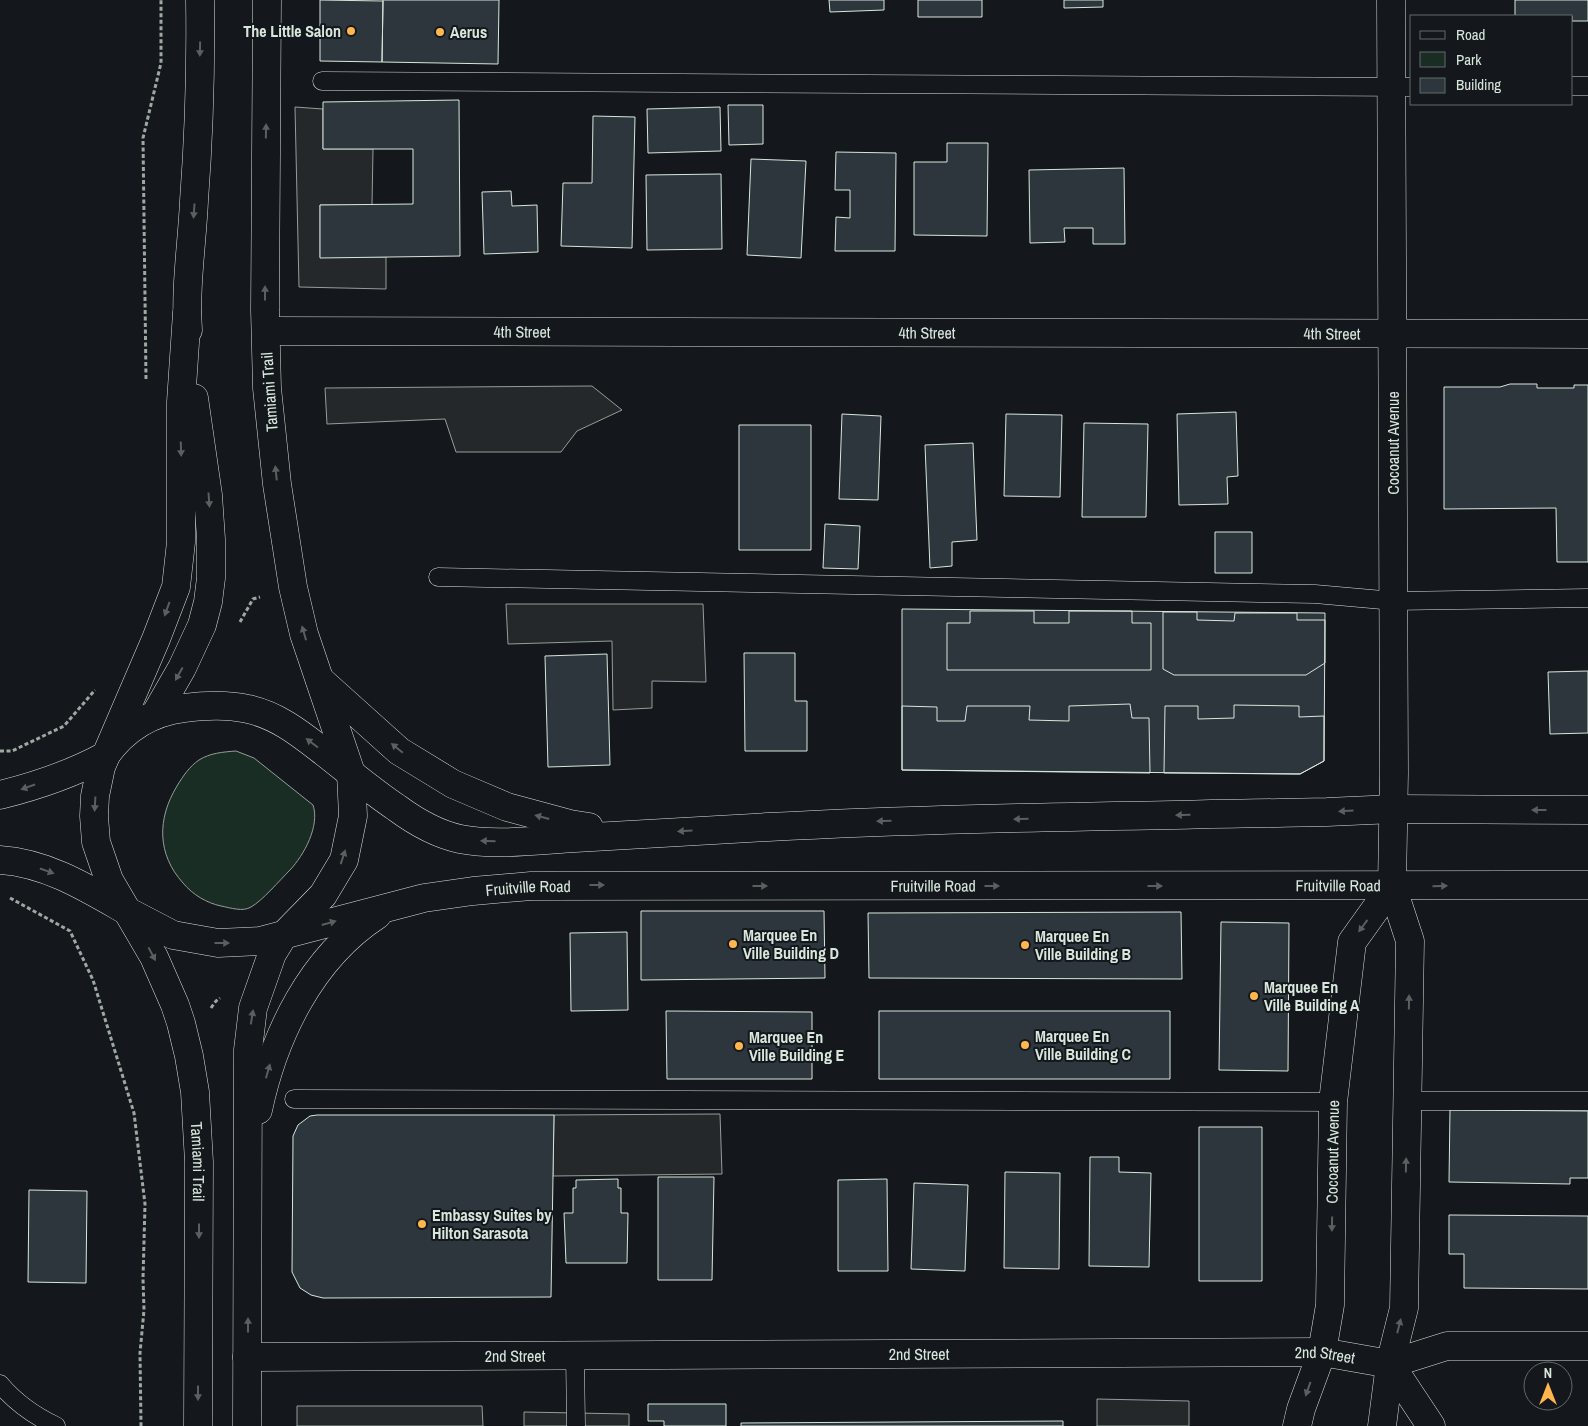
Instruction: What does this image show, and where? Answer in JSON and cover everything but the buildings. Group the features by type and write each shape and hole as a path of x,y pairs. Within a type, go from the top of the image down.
{"main road":[{"path":"155,715 182,668 202,625 208,602 211,578 208,495 193,391 187,313 199,131 200,0"},
{"name":"Tamiami Trail","path":"267,0 267,388 277,484 293,587 304,634 351,773 353,816 344,860 323,895 282,936"},
{"name":"Cocoanut Avenue","path":"1382,1426 1390,1364 1404,1308 1410,941 1392,886 1394,809 1393,332 1402,87 1391,0"},
{"name":"Tamiami Trail","path":"187,313 181,402 181,542 177,579 166,613 105,756 95,796 94,816 96,842 109,880 154,957 175,1005 189,1056 195,1092 199,1171 198,1426"},
{"name":"4th Street","path":"266,331 1393,332 1588,334"},
{"path":"319,679 399,751 453,784 507,807 570,824 642,834"},
{"path":"0,795 22,790 83,768 105,756 128,730 155,715 173,709 210,704 250,709 286,724 384,800 409,817 431,829 460,839 496,841 882,821 1394,809 1588,810"},
{"name":"Fruitville Road","path":"0,860 20,861 71,879 173,935 218,944 260,941 398,904 473,891 558,885 1588,885"},
{"name":"Cocoanut Avenue","path":"1297,1426 1301,1409 1322,1352 1330,1305 1333,1102 1352,942 1392,886"},
{"path":"248,1153 259,1102 272,1057 289,1017 316,974 342,944 376,916 398,904"},
{"path":"247,1426 248,1050 253,1008 263,976 282,936"},
{"name":"2nd Street","path":"247,1357 1322,1352 1390,1364 1447,1346 1588,1346"},
{"path":"1390,1364 1431,1426"}],"lane":[{"path":"322,81 1402,87"},
{"path":"1573,86 1588,86"},
{"path":"438,577 1295,594 1394,600 1588,598"},
{"path":"294,1099 1333,1102"},
{"path":"1407,1101 1588,1101"},
{"path":"575,1355 576,1426"},
{"path":"0,1384 9,1395 56,1426"}],"path":[{"path":"146,387 143,138 161,63 161,0"},
{"path":"238,626 253,599 267,594"},
{"path":"0,751 12,751 64,726 95,690 99,682"},
{"path":"10,898 70,931 93,980 134,1113 145,1204 144,1310 140,1353 141,1426"}],"green space":[{"path":"236,751 254,758 313,805 315,813 309,840 295,864 260,900 251,907 241,909 211,903 200,898 187,887 174,872 168,860 163,836 163,824 170,798 190,768 199,760 208,756 221,752"}],"shaded area":[{"path":"295,107 323,109 323,149 373,149 372,205 320,205 320,257 386,257 386,289 299,287"},
{"path":"592,386 622,410 577,431 561,452 456,452 445,419 327,424 325,388"},
{"path":"506,604 703,604 706,682 652,681 652,708 613,710 612,641 508,644"},
{"path":"720,1114 722,1174 553,1176 554,1115"},
{"path":"1097,1399 1189,1401 1189,1426 1097,1426"},
{"path":"297,1406 482,1406 483,1426 297,1426"},
{"path":"524,1412 629,1414 629,1426 524,1426"}],"place":[{"name":"The Little Salon","path":"351,31"},
{"name":"Aerus","path":"440,32"},
{"name":"Marquee En Ville Building D","path":"733,944"},
{"name":"Marquee En Ville Building B","path":"1025,945"},
{"name":"Marquee En Ville Building A","path":"1254,996"},
{"name":"Marquee En Ville Building C","path":"1025,1045"},
{"name":"Marquee En Ville Building E","path":"739,1046"},
{"name":"Embassy Suites by Hilton Sarasota","path":"422,1224"}]}
